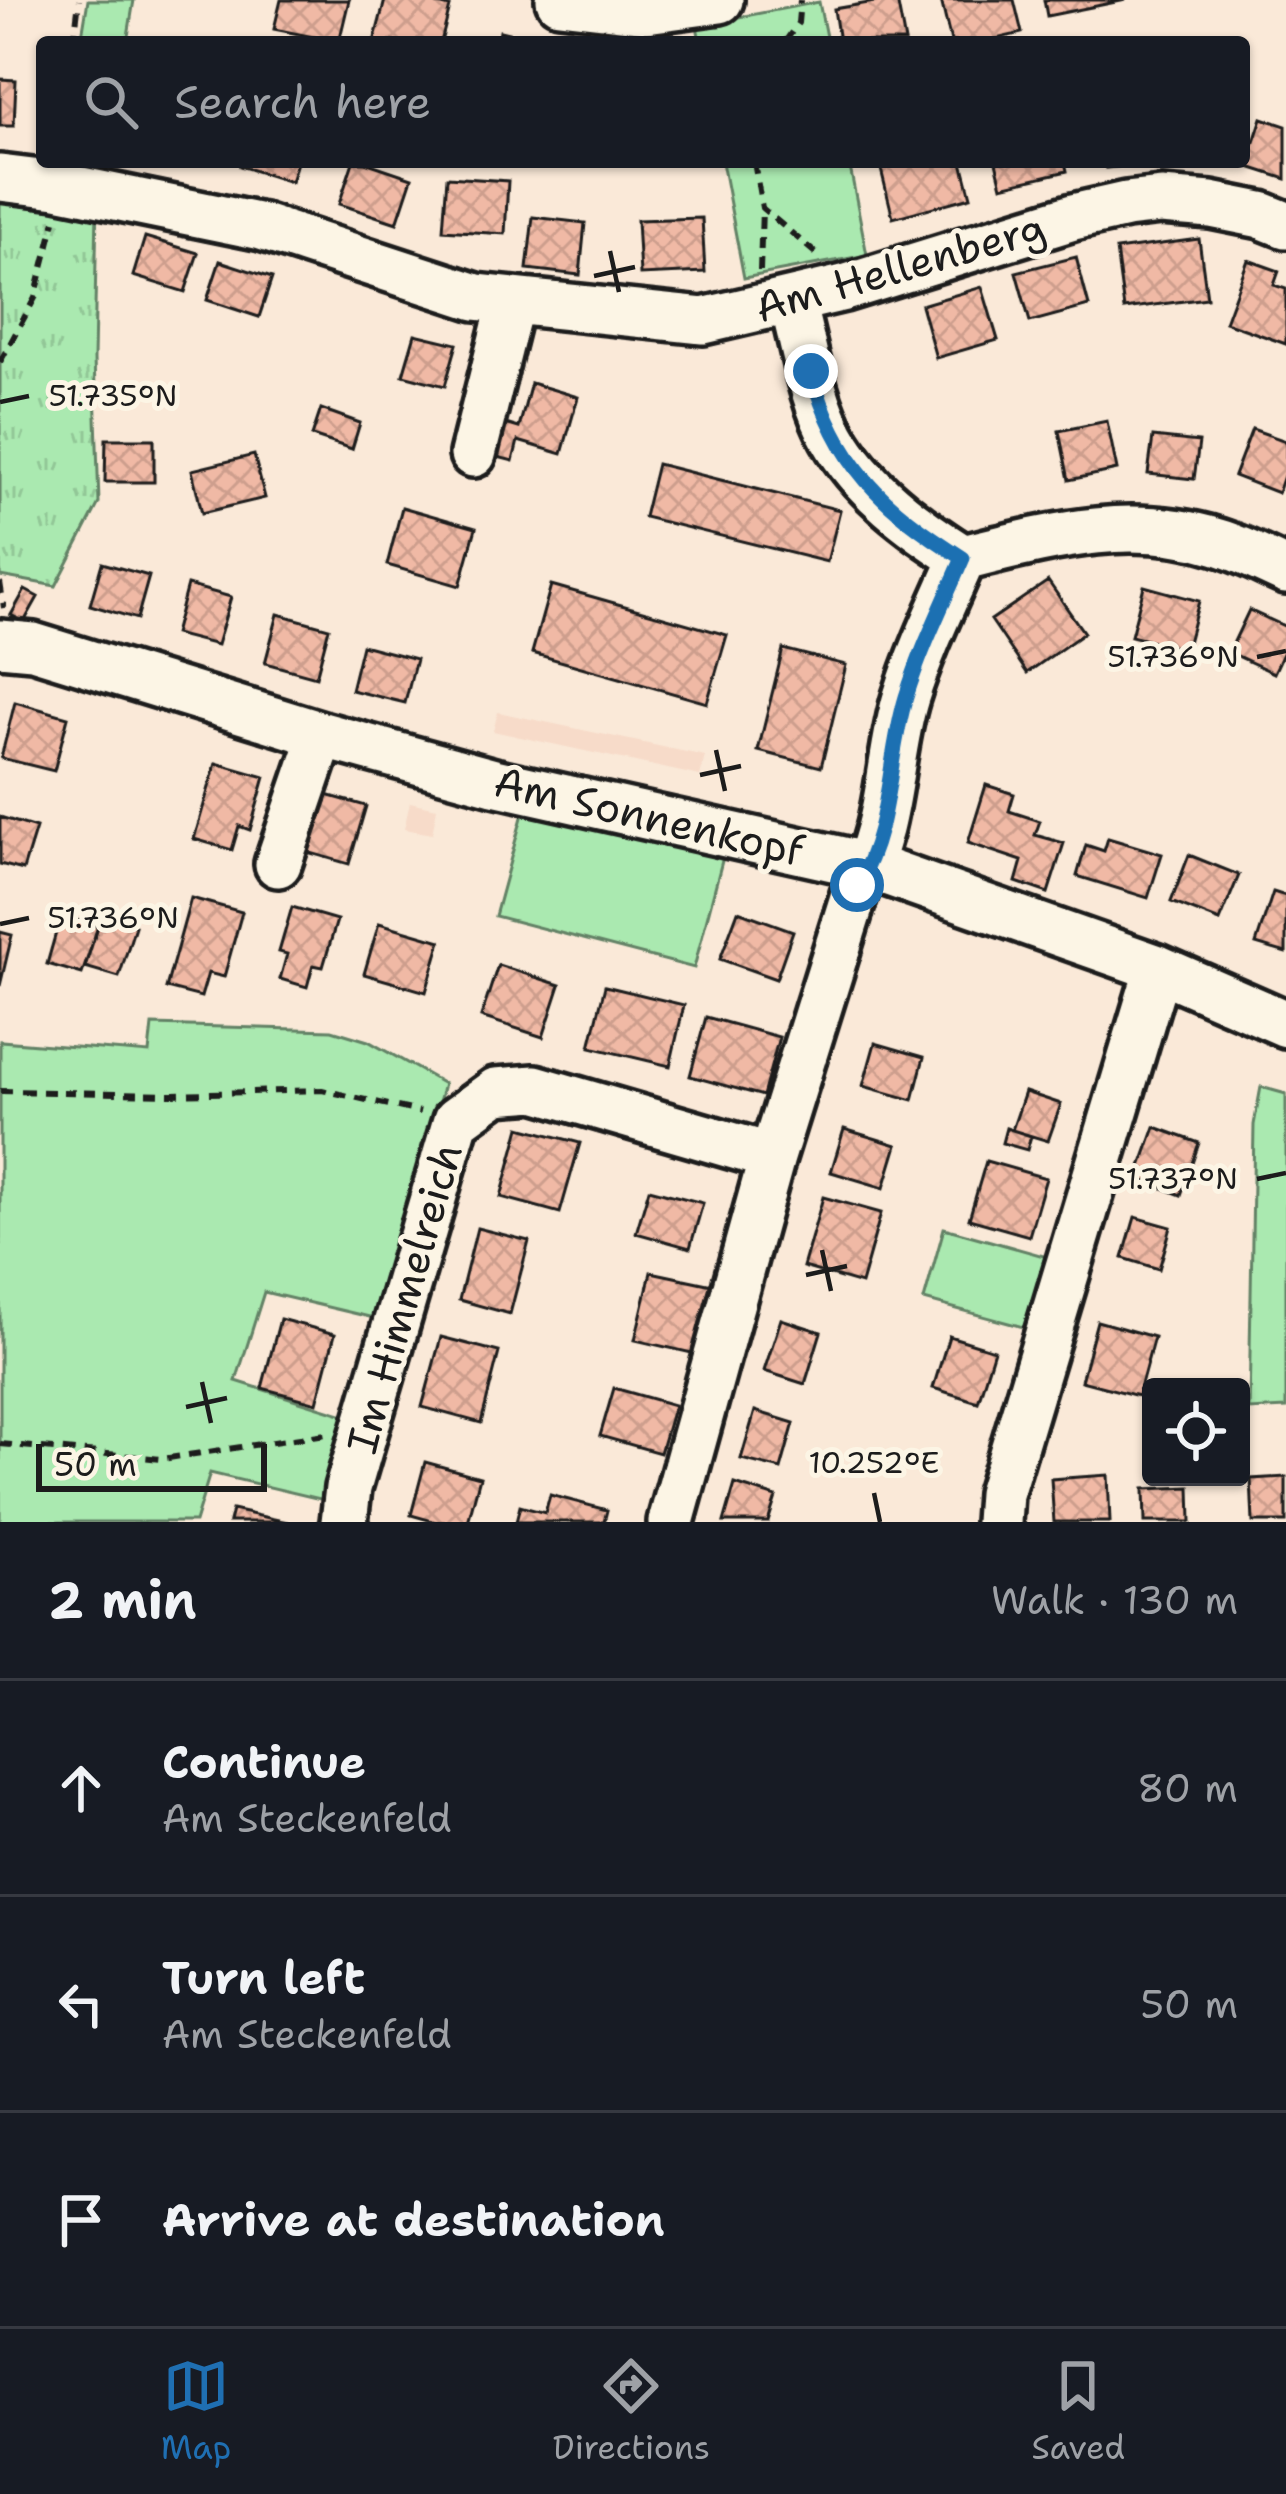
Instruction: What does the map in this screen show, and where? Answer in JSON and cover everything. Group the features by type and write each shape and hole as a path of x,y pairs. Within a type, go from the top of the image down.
{"street":[{"path":"559,0 646,10 720,0"},
{"name":"Am Hellenberg","path":"0,178 262,227 476,297 703,321 844,287 1126,205 1161,201 1211,205 1286,225"},
{"path":"473,454 511,302"},
{"path":"775,305 833,437 864,479 895,510 963,558 1087,529 1127,526 1218,542 1286,571"},
{"path":"670,1522 772,1157 857,885 869,866 893,777 906,697 963,558"},
{"name":"Am Sonnenkopf","path":"0,644 33,646 494,782 869,866 1158,968 1286,1024"},
{"path":"278,864 322,735"},
{"path":"998,1522 1000,1494 1158,968"},
{"name":"Im Himmelreich","path":"344,1522 347,1488 456,1120 496,1091 535,1088 772,1157"}],"path":[{"path":"75,36 79,0"},
{"path":"789,36 798,23 800,0"},
{"path":"755,168 775,305"},
{"path":"0,362 34,298 60,202 57,185"},
{"path":"762,208 832,267 844,287"},
{"path":"0,1091 322,1090 456,1120"},
{"path":"0,1444 162,1459 365,1428"}],"shaded area":[{"path":"498,712 705,756 700,776 493,731"},
{"path":"410,802 437,808 432,834 404,829"}],"green space":[{"path":"88,0 134,0 128,36 82,36"},
{"path":"819,2 826,36 699,36 697,25"},
{"path":"723,168 850,168 867,255 744,278"},
{"path":"0,196 97,208 94,359 99,503 56,586 0,576"},
{"path":"525,806 723,857 694,968 495,916"},
{"path":"152,1025 332,1030 368,1041 444,1084 378,1319 264,1292 236,1381 357,1419 337,1503 210,1473 195,1522 0,1522 0,1041 149,1053"},
{"path":"1261,1087 1286,1094 1286,1408 1250,1410 1250,1378 1254,1125"},
{"path":"944,1228 1058,1260 1038,1331 924,1300"}],"building":[{"path":"281,0 349,0 340,36 274,29"},
{"path":"385,0 421,0 450,7 443,36 376,36"},
{"path":"897,0 904,36 838,36 834,9"},
{"path":"941,0 1014,0 1022,33 950,36"},
{"path":"1044,0 1126,0 1047,16"},
{"path":"0,79 16,80 14,126 0,126"},
{"path":"1262,118 1286,126 1286,179 1250,167"},
{"path":"246,168 295,168 291,182"},
{"path":"351,168 383,168 412,178 397,223 339,204"},
{"path":"964,168 971,197 893,218 881,169"},
{"path":"998,168 1066,168 1067,171 1002,186"},
{"path":"447,177 508,181 505,234 443,230"},
{"path":"533,217 585,223 580,275 527,269"},
{"path":"702,218 705,272 640,275 637,220"},
{"path":"145,237 198,253 185,292 133,276"},
{"path":"1199,239 1207,298 1124,309 1116,250"},
{"path":"1076,257 1089,306 1030,322 1016,272"},
{"path":"1248,260 1279,271 1274,285 1286,289 1286,344 1225,322"},
{"path":"220,261 272,278 259,317 207,300"},
{"path":"982,287 998,340 936,358 921,305"},
{"path":"415,334 457,344 445,386 403,375"},
{"path":"531,383 578,397 562,454 518,441 513,461 482,453 492,420 519,428"},
{"path":"321,409 360,423 352,449 312,436"},
{"path":"1107,421 1117,470 1069,480 1059,431"},
{"path":"1252,429 1286,441 1286,470 1278,493 1234,476"},
{"path":"1153,437 1199,442 1194,479 1148,474"},
{"path":"106,439 154,439 154,482 105,482"},
{"path":"254,455 265,498 202,513 192,470"},
{"path":"657,464 840,510 827,562 644,517"},
{"path":"402,507 476,528 460,586 387,565"},
{"path":"102,563 149,576 137,619 90,605"},
{"path":"1048,581 1084,633 1027,673 991,620"},
{"path":"187,585 231,597 217,645 174,634"},
{"path":"551,585 727,635 707,703 532,653"},
{"path":"1144,586 1199,601 1186,650 1131,636"},
{"path":"25,590 38,597 24,622 11,615"},
{"path":"1249,610 1286,627 1286,647 1274,673 1229,652"},
{"path":"278,614 329,628 316,677 265,663"},
{"path":"362,645 416,659 405,703 351,690"},
{"path":"783,649 846,665 821,767 758,751"},
{"path":"15,702 68,717 54,771 1,758"},
{"path":"216,763 265,777 250,830 239,826 232,850 194,839"},
{"path":"986,785 1014,794 1009,811 1040,821 1035,835 1064,843 1048,893 1016,882 1022,861 968,843"},
{"path":"316,792 366,806 349,864 300,850"},
{"path":"0,817 36,828 23,870 0,864"},
{"path":"1108,838 1162,854 1148,898 1077,876 1086,845 1104,851"},
{"path":"1189,855 1239,875 1220,921 1171,902"},
{"path":"1273,892 1286,896 1286,953 1256,944"},
{"path":"191,898 242,912 224,977 208,973 201,997 166,988"},
{"path":"292,907 337,920 323,967 313,965 307,987 280,979 287,954 279,952"},
{"path":"738,911 793,931 776,979 720,959"},
{"path":"61,915 98,927 82,974 47,964"},
{"path":"101,916 135,926 119,977 85,967"},
{"path":"379,923 441,941 426,992 364,974"},
{"path":"0,932 12,935 0,986"},
{"path":"498,965 560,985 543,1037 481,1017"},
{"path":"605,986 684,1005 670,1066 590,1047"},
{"path":"706,1017 779,1037 763,1096 690,1076"},
{"path":"875,1043 924,1057 913,1100 863,1086"},
{"path":"1025,1092 1061,1104 1048,1141 1012,1130"},
{"path":"520,1127 580,1143 560,1213 501,1197"},
{"path":"1155,1127 1199,1143 1181,1195 1137,1178"},
{"path":"1006,1128 1031,1136 1027,1150 1002,1143"},
{"path":"844,1129 897,1145 884,1188 831,1172"},
{"path":"986,1161 1046,1178 1029,1236 969,1219"},
{"path":"649,1189 703,1203 690,1248 636,1233"},
{"path":"823,1197 881,1213 861,1284 803,1267"},
{"path":"1135,1217 1171,1227 1159,1269 1123,1258"},
{"path":"477,1228 529,1241 510,1314 459,1300"},
{"path":"651,1272 712,1285 696,1354 635,1340"},
{"path":"280,1319 335,1334 317,1403 262,1388"},
{"path":"781,1319 821,1332 805,1384 764,1371"},
{"path":"1097,1321 1154,1337 1138,1396 1081,1381"},
{"path":"949,1336 994,1350 978,1402 933,1388"},
{"path":"441,1337 499,1352 481,1423 422,1407"},
{"path":"614,1388 674,1405 660,1453 600,1436"},
{"path":"755,1411 794,1423 781,1469 741,1459"},
{"path":"425,1462 480,1477 468,1522 436,1522 411,1515"},
{"path":"1108,1475 1110,1522 1054,1522 1051,1479"},
{"path":"1286,1477 1286,1522 1253,1522 1251,1479"},
{"path":"735,1484 776,1497 768,1522 724,1522"},
{"path":"1190,1487 1191,1522 1145,1522 1144,1489"},
{"path":"550,1495 607,1510 604,1522 516,1522 520,1506 545,1513"},
{"path":"232,1510 288,1522 229,1522"}],"route":[{"path":"811,371 833,437 864,479 895,510 963,558 906,697 893,777 869,866 857,885"}]}
